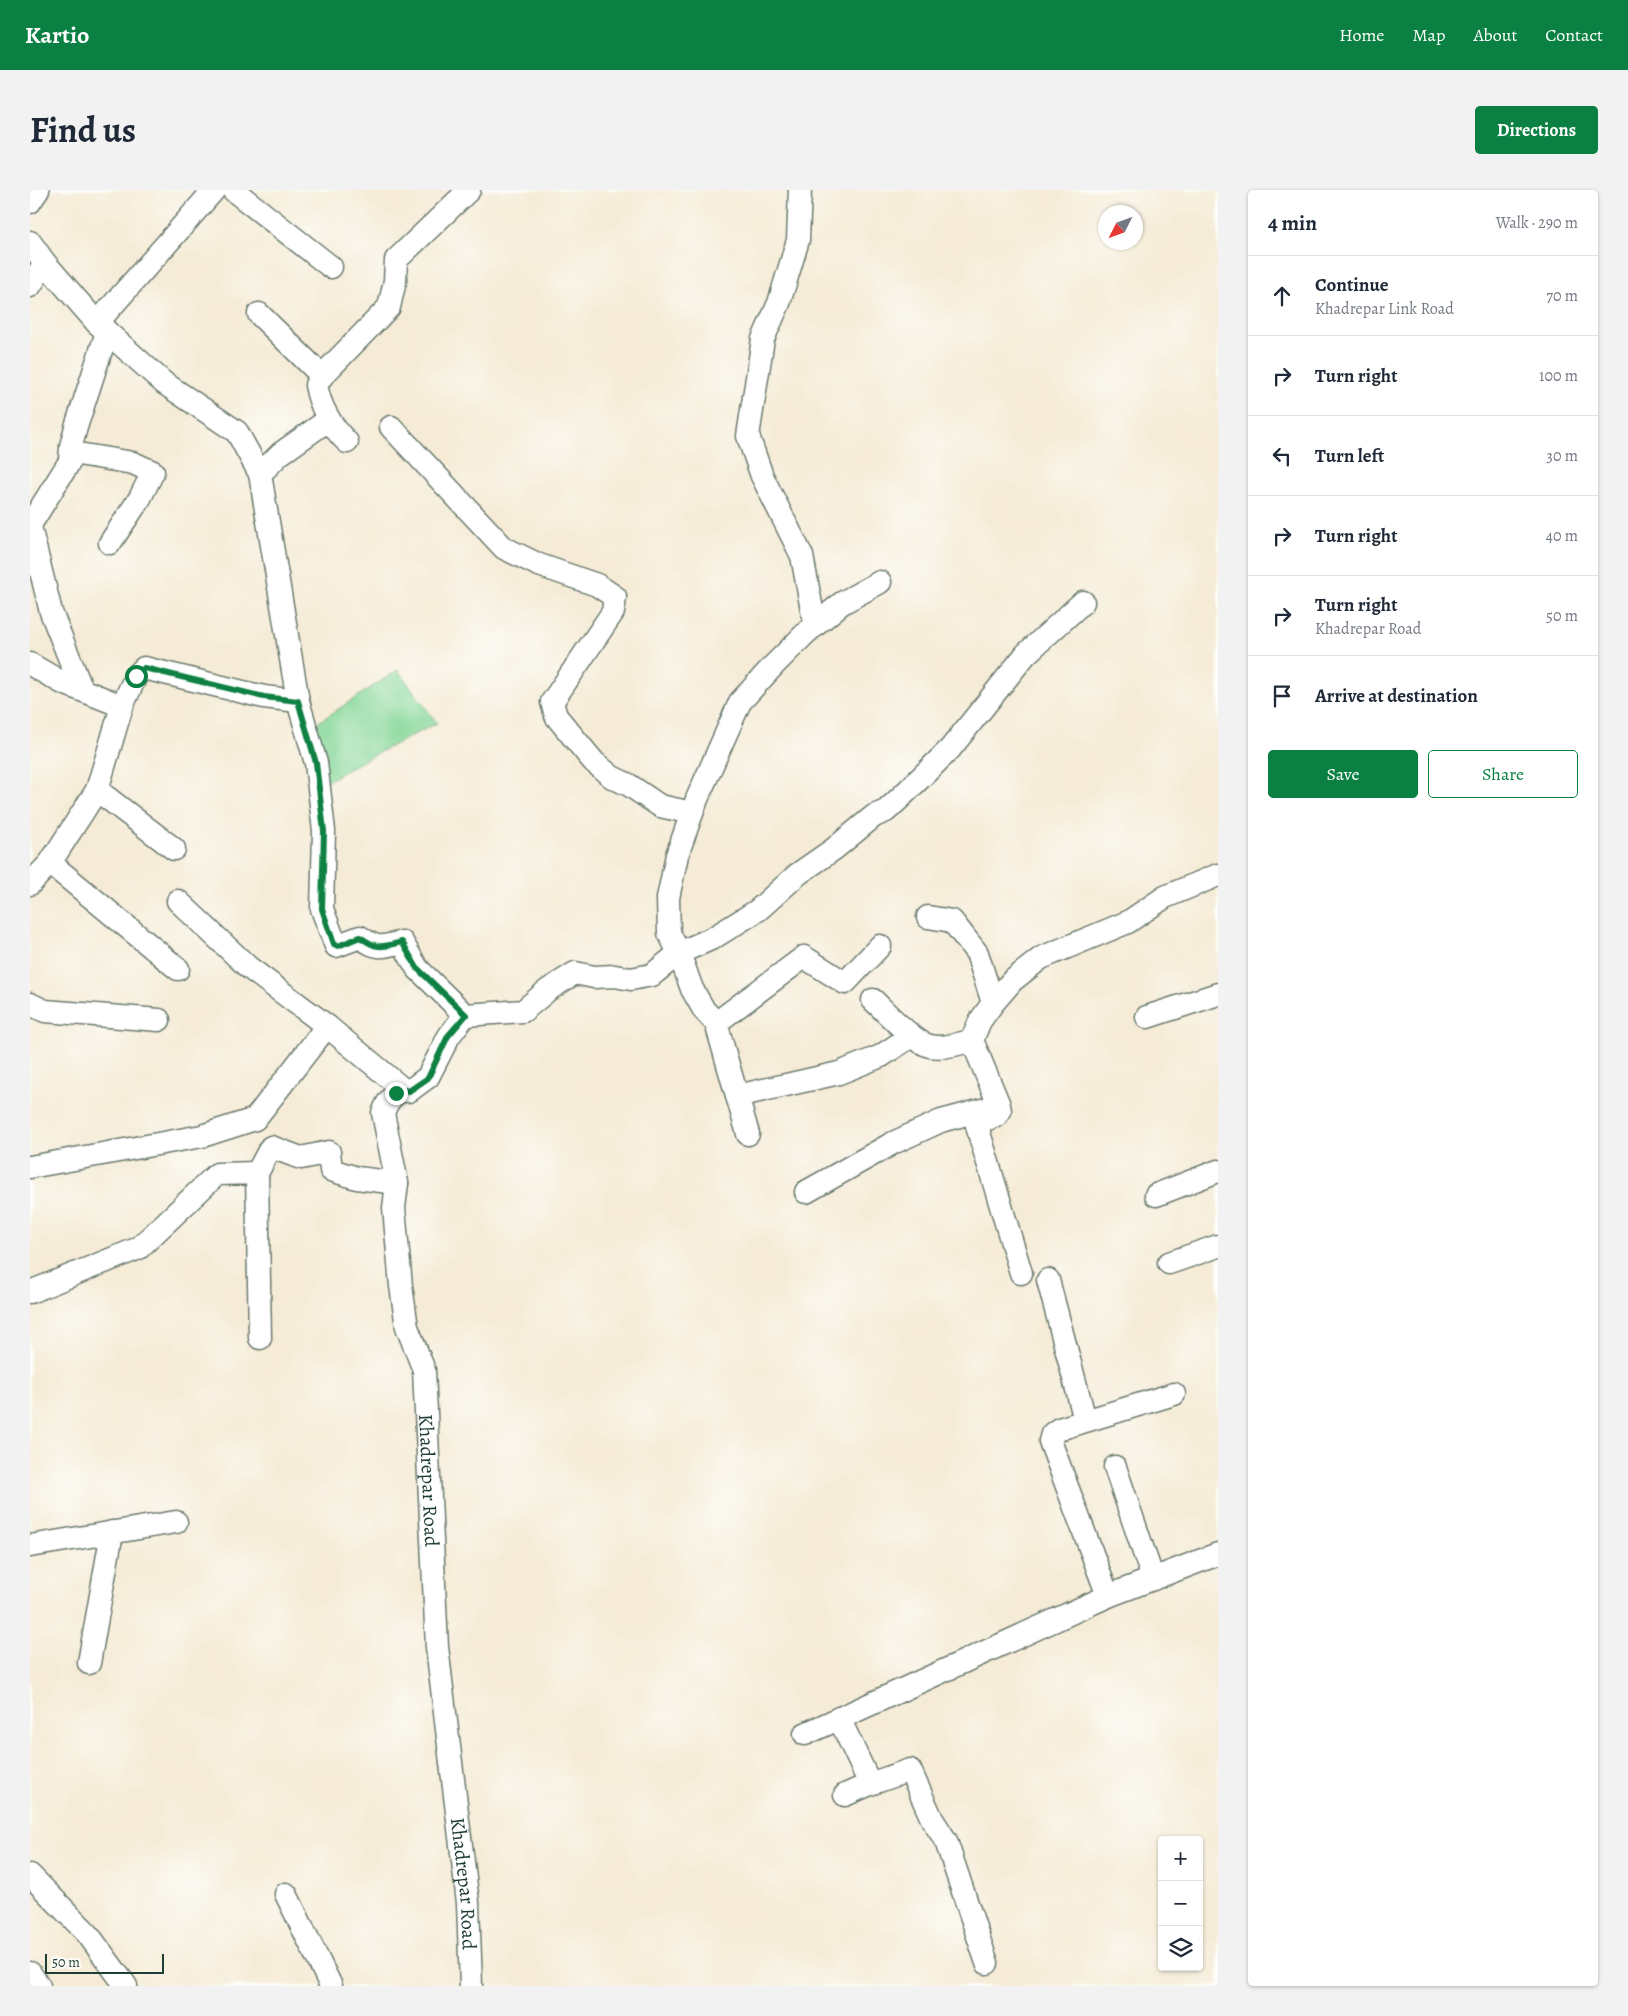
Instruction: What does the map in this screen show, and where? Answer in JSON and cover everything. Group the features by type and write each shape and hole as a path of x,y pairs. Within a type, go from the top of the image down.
{"street":[{"path":"30,202 38,190"},
{"path":"82,690 51,612 30,526 70,461 71,446 102,328 214,190"},
{"path":"233,190 331,267"},
{"path":"347,442 328,420 318,397 316,385 322,376 389,307 395,281 396,260 469,190"},
{"path":"800,190 798,240 779,303 763,339 748,436 762,476 802,556 815,626"},
{"path":"30,242 44,263 102,328 164,383 237,432 260,474 298,701 316,763 324,831 322,909 334,944 338,946 360,937 374,946 384,947 402,942 417,968 466,1015 523,1011 548,990 574,973 594,977 615,976 631,979 652,975 679,952 713,938 758,910 798,874 834,849 874,816 886,811 950,749 1026,654 1083,602"},
{"path":"30,286 44,263"},
{"path":"259,314 322,376"},
{"path":"260,474 280,454 328,420"},
{"path":"391,427 504,548 539,564 596,585 615,597 613,612 552,702 556,716 594,762 612,777 629,785 660,806 692,813"},
{"path":"72,453 133,463 153,472 140,498 110,543"},
{"path":"748,1134 716,1023 704,1010 692,989 679,952 669,933 668,898 677,855 692,813 740,702 774,665 815,626 842,603 880,582"},
{"path":"30,664 61,682 122,706"},
{"path":"30,884 50,863 97,790 122,706 136,676 144,668 264,697 298,701"},
{"path":"97,790 174,849"},
{"path":"50,863 178,969"},
{"path":"1021,1273 977,1126 978,1122 996,1116 1000,1111 972,1040 980,1021 1012,981 1041,958 1128,922 1165,897 1218,875"},
{"path":"178,901 248,967 327,1026 404,1090"},
{"path":"928,918 952,921 977,953 993,1003"},
{"path":"716,1023 804,957 845,982 880,946"},
{"path":"1146,1017 1218,994"},
{"path":"873,1000 911,1036 930,1046 957,1044 972,1040"},
{"path":"30,1004 44,1011 159,1020"},
{"name":"Khadrepar Road","path":"466,1015 448,1036 428,1078 409,1091 404,1090 396,1093 386,1103 383,1112 397,1183 394,1208 401,1286 407,1327 424,1370 437,1647 468,1904 471,1986"},
{"path":"30,1167 202,1136 255,1119 327,1026"},
{"path":"737,1096 839,1074 881,1056 911,1036"},
{"path":"806,1192 893,1142 941,1121 999,1105"},
{"path":"260,1338 257,1172 271,1147 301,1158 329,1152 331,1170 357,1178 397,1183"},
{"path":"30,1292 140,1248 217,1174 257,1172"},
{"path":"1156,1195 1218,1172"},
{"path":"1169,1263 1218,1246"},
{"path":"1048,1280 1086,1420"},
{"path":"1108,1596 1050,1441 1052,1434 1059,1429 1086,1420 1174,1394"},
{"path":"1115,1466 1153,1579"},
{"path":"30,1546 176,1522"},
{"path":"89,1663 112,1532"},
{"path":"805,1734 1108,1596 1218,1554"},
{"path":"839,1718 870,1784"},
{"path":"845,1795 910,1770 932,1819 946,1841 987,1962"},
{"path":"30,1875 87,1933 126,1986"},
{"path":"286,1894 331,1986"},
{"path":"30,1974 39,1986"}],"green space":[{"path":"398,670 437,723 324,783 314,725"}],"route":[{"path":"136,676 144,668 264,697 298,701 316,763 324,831 322,909 334,944 338,946 360,937 374,946 384,947 402,942 417,968 466,1015 448,1036 428,1078 409,1091 404,1090 396,1093"}]}
